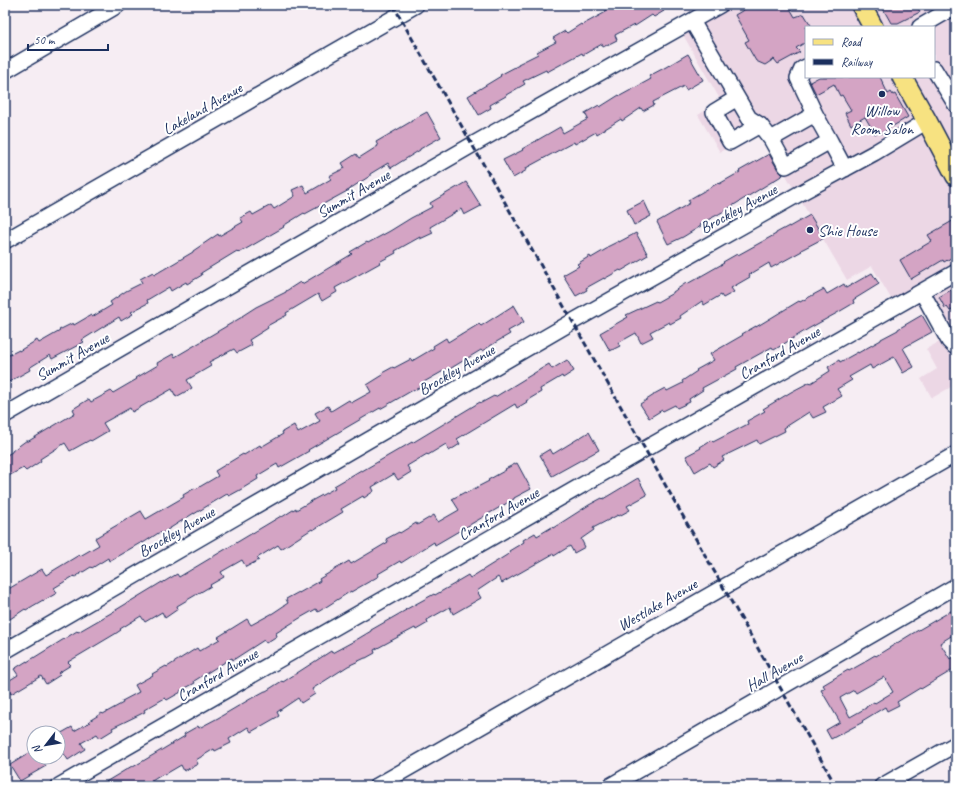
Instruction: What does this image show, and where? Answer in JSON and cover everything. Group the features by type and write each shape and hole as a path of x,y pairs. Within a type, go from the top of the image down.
{"main road":[{"path":"861,5 872,26"},
{"path":"903,78 955,171"}],"street":[{"path":"5,71 118,5"},
{"name":"Lakeland Avenue","path":"5,241 416,5"},
{"name":"Summit Avenue","path":"6,412 720,5"},
{"path":"922,26 956,6"},
{"path":"692,21 749,118 760,125 772,139 786,166 830,141"},
{"path":"805,68 802,69 798,78 815,114 845,169"},
{"path":"935,71 956,105"},
{"path":"737,98 714,112 730,142 760,125"},
{"path":"772,139 815,114"},
{"name":"Brockley Avenue","path":"5,651 579,318 927,122"},
{"name":"Cranford Avenue","path":"59,786 956,272"},
{"path":"922,292 949,341 954,346 956,345"},
{"name":"Westlake Avenue","path":"377,786 956,454"},
{"name":"Hall Avenue","path":"610,786 956,586"},
{"path":"882,786 956,744"}],"shaded area":[{"path":"715,5 956,5 956,15 951,19 956,26 956,384 932,398 921,379 937,369 926,349 941,341 920,304 900,314 872,266 847,280 759,129 720,152 698,115 721,101 678,26"}],"building":[{"path":"614,5 661,5 664,11 654,17 652,15 635,26 634,25 615,35 617,40 603,47 602,44 547,72 546,70 523,81 525,84 490,105 491,108 479,115 468,96 501,76 500,75 519,65 518,64 538,54 537,52 556,42 553,38 565,31 567,33 581,24 582,25 606,12 605,10"},
{"path":"752,5 788,5 795,17 804,14 811,26 805,26 805,43 796,48 800,52 778,64 774,59 765,65 756,61 745,42 749,40 735,15"},
{"path":"881,5 916,5 920,12 898,23 891,23"},
{"path":"688,54 703,80 686,90 684,86 653,102 654,105 643,111 641,108 622,121 621,119 597,134 596,132 575,144 574,142 526,168 527,170 513,178 503,160 523,150 522,149 560,127 563,133 588,119 585,113 599,105 600,107 619,95 620,96 651,79 649,76"},
{"path":"817,78 880,78 888,94 891,92 893,95 895,94 908,117 880,134 878,132 875,134 865,117 851,125 845,113 851,110 842,95 840,96 834,84 816,94 810,82"},
{"path":"427,112 441,137 391,168 388,163 370,174 370,176 351,189 305,214 304,213 283,226 284,227 239,253 237,251 201,273 202,275 187,284 186,282 171,291 169,287 147,300 148,303 131,312 133,314 121,321 119,317 82,340 84,342 52,359 50,355 29,368 30,370 5,384 5,357 19,351 37,340 39,343 73,323 74,325 91,315 92,317 112,305 110,302 126,291 142,283 140,279 153,272 154,275 193,252 218,234 219,236 243,222 240,218 251,212 253,215 271,205 274,209 295,196 292,190 303,185 307,193 331,179 329,176 345,168 342,163 356,154 359,158 378,146 376,142"},
{"path":"769,154 778,170 783,175 700,224 701,226 683,237 668,244 657,222 690,203 688,200 718,183 719,184"},
{"path":"466,182 481,206 464,215 461,209 430,227 433,233 420,239 420,237 395,251 396,253 379,262 380,263 335,288 337,292 322,301 318,294 286,313 287,315 267,326 268,328 249,340 252,345 237,353 234,349 209,362 211,366 187,380 192,388 176,397 172,389 132,412 130,408 103,423 108,431 91,441 90,440 70,451 65,443 40,459 41,461 26,471 23,468 5,478 5,456 27,440 27,442 75,413 73,409 89,399 91,402 111,391 113,393 158,365 157,363 173,354 175,357 256,307 286,292 300,282 302,284 352,254 350,252 432,207 430,203"},
{"path":"644,201 651,216 634,225 627,210"},
{"path":"810,215 824,238 771,268 769,263 749,275 750,277 731,288 734,292 723,298 721,295 704,305 702,301 680,316 681,318 670,324 669,322 650,332 653,337 641,343 636,333 618,343 620,346 610,351 600,333 628,317 626,315 656,301 657,302 673,293 686,283 687,284 724,263 723,262 737,254 738,255"},
{"path":"956,219 956,255 944,262 943,260 911,279 900,260 932,241 928,235"},
{"path":"636,233 648,255 621,271 620,270 586,288 587,290 576,296 563,275 579,266 577,264 590,256 591,258 608,248 607,247"},
{"path":"872,273 879,284 853,300 854,303 774,350 772,347 736,367 737,369 702,388 703,390 689,399 690,402 677,408 675,405 663,411 662,410 649,418 640,404 665,388 667,391 683,383 682,381 697,371 696,370 714,360 710,354 799,301 800,302 824,289 827,294 844,284 846,288"},
{"path":"956,287 956,308 950,311 947,307 945,308 939,297"},
{"path":"514,305 524,322 508,331 510,334 448,370 447,369 424,382 425,384 380,408 279,468 277,464 257,476 258,479 240,490 229,496 227,494 161,534 160,532 109,561 108,558 75,577 74,576 54,588 57,593 26,610 25,609 10,619 5,620 5,591 42,569 46,575 99,545 95,538 141,511 146,519 184,497 183,495 218,476 215,471 260,445 261,447 283,434 282,432 294,425 298,433 320,421 315,413 328,406 331,411 349,400 351,403 371,392 367,385 383,375 382,373 411,359 412,361 434,348 433,346 446,338 448,342 479,324 481,326"},
{"path":"922,315 932,332 903,348 914,367 903,373 894,357 872,369 870,365 849,377 852,380 837,389 842,396 823,407 826,412 813,418 809,412 784,428 785,431 759,444 757,440 722,457 724,460 713,467 710,463 695,472 686,456 701,448 700,447 711,440 713,442 748,424 747,421 765,411 763,409 830,371 828,367 839,360 840,362 858,353"},
{"path":"567,360 574,371 540,389 541,392 526,401 527,402 517,408 515,404 457,439 460,444 449,451 446,444 428,455 427,454 407,466 411,472 398,480 394,474 372,487 374,491 364,498 363,496 341,509 343,512 313,530 312,529 281,549 278,545 257,558 259,560 246,567 242,560 221,572 224,577 177,606 178,609 165,618 162,612 145,622 141,616 120,629 121,630 115,634 68,662 71,665 58,673 60,675 46,684 41,676 11,694 5,684 18,675 14,669 77,631 78,632 177,574 179,577 281,516 282,517 296,508 296,510 335,488 334,486 412,443 480,402 481,403 494,396 495,397 549,364 552,369"},
{"path":"589,432 599,450 552,476 540,455 550,449 553,454"},
{"path":"517,463 531,489 435,545 434,542 401,563 400,561 378,574 379,576 351,591 318,612 316,609 300,618 276,633 277,636 266,643 264,640 233,660 232,658 194,681 195,683 180,691 181,692 167,700 165,698 144,710 145,712 112,728 113,730 100,738 97,734 81,743 85,749 68,760 66,757 66,730 72,727 74,731 102,713 103,714 123,703 122,701 139,692 135,685 153,675 152,674 166,666 167,667 197,648 199,651 220,639 218,637 247,619 251,625 273,613 288,603 286,599 320,581 319,579 349,561 351,564 388,542 386,539 399,532 400,533 416,523 417,525 434,515 438,522 459,510 452,499 489,481 488,480 506,470 505,469"},
{"path":"638,478 647,495 627,506 630,510 593,528 594,530 581,539 585,547 574,553 570,546 502,583 498,577 477,591 481,598 453,614 450,607 427,620 428,623 416,630 415,628 374,650 375,653 348,666 312,689 315,694 301,703 298,698 277,712 279,716 251,732 248,727 229,739 231,743 215,751 214,749 196,760 198,764 184,771 181,765 144,786 99,786 185,736 184,734 198,726 199,728 282,681 283,682 331,651 332,653 356,640 405,610 434,594 435,595 468,575 470,578 510,553 509,551 524,542 523,540 535,533 537,536 552,527 553,528 589,505 602,498 603,499"},
{"path":"956,608 956,633 940,643 950,659 956,655 956,668 897,702 899,705 887,711 885,707 862,721 863,722 831,739 826,730 840,722 821,690 825,688 823,685 875,655 876,656","holes":["884,677 893,692 850,717 840,698 854,690 856,693"]},
{"path":"26,755 26,765 46,766 20,781 10,765"}],"railway":[{"path":"393,5 836,786"}],"place":[{"name":"Willow Room Salon","path":"882,94"},
{"name":"Shie House","path":"810,230"}]}
